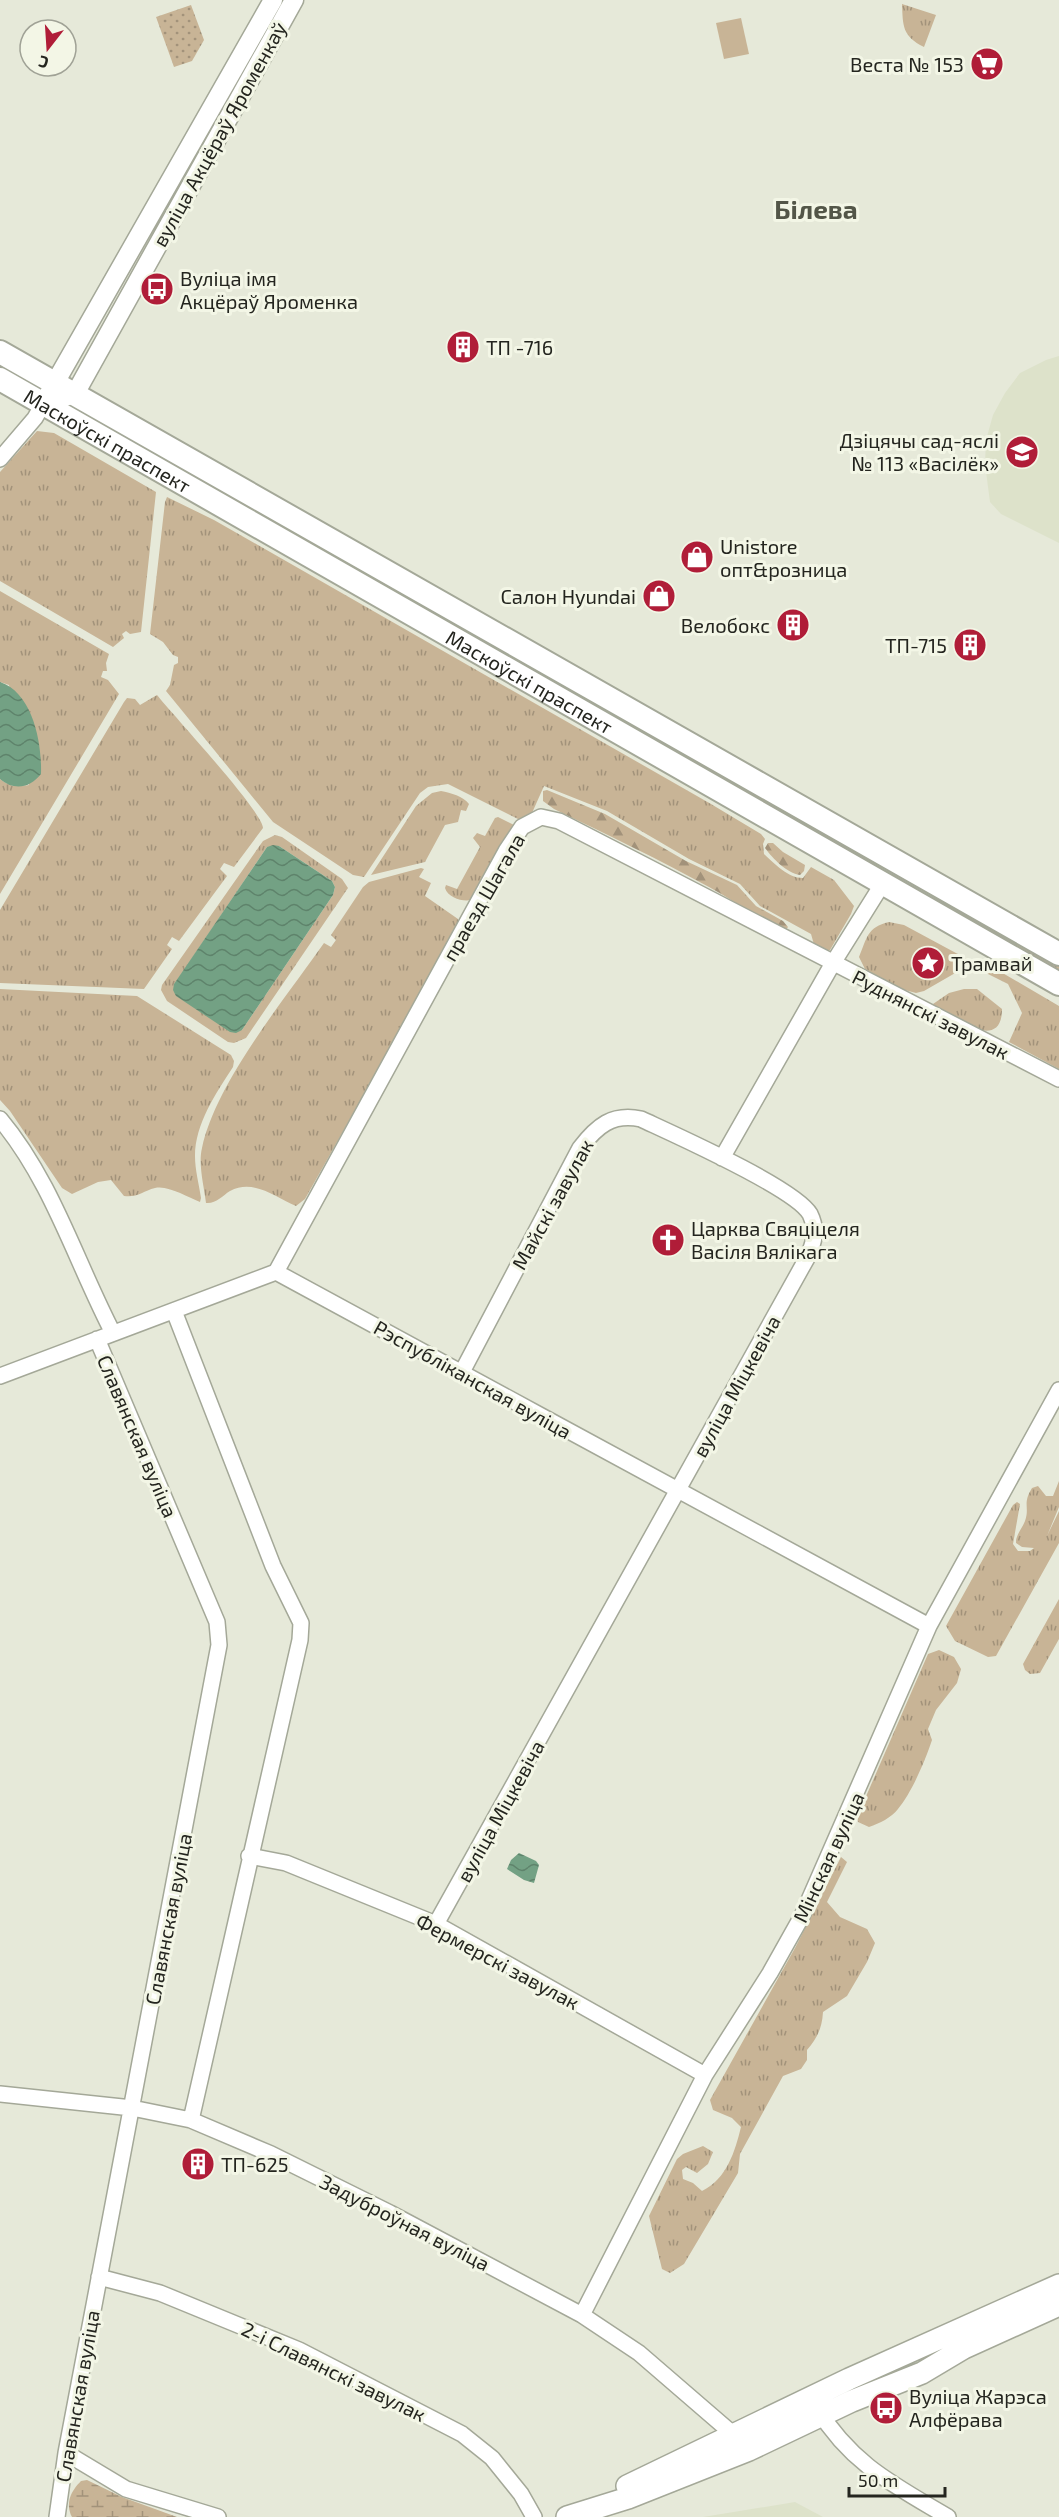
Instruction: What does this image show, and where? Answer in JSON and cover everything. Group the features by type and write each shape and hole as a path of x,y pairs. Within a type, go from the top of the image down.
{"main road":[{"name":"Маскоўскі праспект","path":"0,352 1059,954"},
{"name":"Маскоўскі праспект","path":"0,379 1059,984"},
{"path":"883,884 895,861"},
{"path":"572,2515 659,2469 1059,2284"},
{"path":"572,2515 628,2498 749,2450 852,2401 922,2373 964,2348 1059,2305"},
{"path":"734,2435 749,2450"}],"street":[{"name":"вуліца Акцёраў Яроменкаў","path":"43,404 178,168 253,55 284,2"},
{"name":"вуліца Акцёраў Яроменкаў","path":"75,394 194,179 253,55"},
{"path":"178,168 194,179"},
{"path":"0,459 35,418 43,404 75,394"},
{"name":"праезд Шагала","path":"276,1272 500,861 522,827 528,822 541,817 559,821 832,963"},
{"path":"722,1158 832,963 883,884"},
{"name":"Руднянскі завулак","path":"832,963 1059,1079"},
{"name":"Майскі завулак","path":"462,1372 580,1148 592,1132 609,1120 628,1116 641,1119 722,1158"},
{"name":"Славянская вуліца","path":"0,1119 35,1167 113,1333"},
{"name":"вуліца Міцкевіча","path":"436,1924 678,1492 816,1239 809,1212 793,1198 722,1158"},
{"path":"0,1376 276,1272"},
{"name":"Рэспубліканская вуліца","path":"276,1272 678,1492 929,1626"},
{"path":"174,1311 273,1566 301,1623 300,1640 249,1856 191,2120"},
{"name":"Славянская вуліца","path":"57,2517 66,2453 219,1645 217,1622 97,1339"},
{"name":"Мінская вуліца","path":"582,2315 705,2075 770,1973 802,1916 831,1856 929,1626 1059,1390"},
{"name":"Фермерскі завулак","path":"249,1856 286,1863 436,1924 705,2075"},
{"name":"Задуброўная вуліца","path":"0,2094 132,2108 191,2120 271,2154 390,2213 582,2315 639,2353 734,2435"},
{"name":"2-і Славянскі завулак","path":"99,2277 160,2293 299,2350 462,2434 492,2458 521,2494 534,2517"},
{"path":"811,2398 822,2416 853,2455 880,2476 948,2517"},
{"path":"66,2453 126,2489 218,2517"}],"shaded area":[{"name":"Дзіцячы сад-яслі № 113 «Васілёк»","path":"1059,356 1059,543 1001,514 990,502 985,464 986,440 993,415 1005,393 1020,373"},
{"path":"795,2502 823,2517 703,2517"}],"green space":[{"path":"902,4 936,15 924,47 911,39 905,30"},
{"path":"191,5 204,40 192,61 174,67 156,17"},
{"path":"741,18 749,54 724,59 716,23"},
{"path":"107,420 875,861 874,864 868,866 104,425"},
{"path":"37,431 54,433 156,492 141,632 130,634 126,631 122,634 124,638 113,647 0,581 0,472"},
{"path":"167,497 214,520 761,834 765,839 764,854 787,873 803,878 811,867 834,880 854,906 830,950 822,952 815,948 811,934 760,906 740,884 689,859 607,811 544,786 532,813 520,820 448,784 428,787 420,793 364,877 353,875 273,822 166,691 170,685 174,665 178,663 178,657 173,655 163,642 150,634"},
{"path":"0,591 109,654 106,663 107,671 103,671 101,677 108,680 119,694 0,894 0,779 14,786 29,785 9,685 0,682"},
{"path":"157,695 234,784 249,803 263,828 234,867 224,863 220,869 227,876 179,941 172,937 167,945 172,949 144,989 0,983 0,910 124,702 127,698 135,699 140,705"},
{"path":"547,790 605,814 686,861 737,885 756,906 783,921 788,927 785,931 775,926 719,892 554,809 543,801 543,791"},
{"path":"441,791 460,797 469,804 466,811 461,810 458,822 445,825 425,862 371,875 416,806 432,793"},
{"path":"498,817 516,826 471,900 452,897 445,888 446,885 457,889 480,847 473,838 477,833 485,836 495,818"},
{"path":"275,835 282,837 342,879 348,888 246,1038 234,1043 228,1042 167,1001 161,990 162,985 263,841","holes":["279,846 332,881 335,887 333,895 242,1030 174,990 174,985 267,847"]},
{"path":"768,843 773,843 805,865 804,871 800,875 795,874 781,865 765,848"},
{"path":"424,869 419,877 431,883 425,896 458,919 458,927 305,1199 296,1206 264,1191 248,1187 230,1191 216,1201 206,1203 201,1168 202,1148 221,1096 236,1069 324,943 331,947 336,940 331,935 363,887 369,882"},
{"path":"936,893 1059,962 1059,970 935,902 933,895"},
{"path":"889,922 904,925 980,966 974,972 957,972 924,991 916,993 901,989 865,969 859,957 872,930"},
{"path":"994,968 1059,1006 1059,1069 1009,1042 1022,1013 1008,984 984,972"},
{"path":"0,989 137,996 231,1055 234,1061 233,1067 208,1109 196,1144 195,1161 200,1202 172,1190 160,1188 133,1196 124,1196 111,1180 98,1182 72,1194 62,1188 10,1111 0,1100"},
{"path":"964,989 977,989 1002,1009 1000,1022 994,1029 986,1031 976,1029 935,1008 933,1004 949,993"},
{"path":"1059,1481 1059,1507 1047,1536 1059,1511 1059,1543 996,1656 988,1657 955,1641 946,1626 1013,1505 1017,1502 1020,1504 1013,1544 1018,1551 1030,1551 1034,1548 1022,1547 1016,1543 1024,1524 1029,1493 1032,1488 1038,1486 1046,1496 1053,1496"},
{"path":"1059,1599 1059,1639 1040,1673 1030,1674 1025,1670 1023,1664"},
{"path":"939,1650 954,1657 961,1669 957,1683 936,1710 928,1729 932,1740 922,1767 908,1794 892,1815 869,1827 858,1822 857,1817 928,1654"},
{"path":"841,1857 847,1862 827,1902 840,1917 867,1929 875,1943 867,1962 847,1996 823,2012 820,2028 807,2050 807,2060 801,2069 783,2076 740,2154 738,2173 684,2264 670,2273 662,2269 649,2216 677,2159 683,2154 703,2146 713,2152 708,2164 697,2173 686,2167 682,2170 683,2179 693,2183 702,2191 718,2179 729,2164 741,2127 732,2118 713,2110 710,2100 795,1948"},
{"path":"87,2480 122,2497 177,2517 72,2517 69,2507 70,2498 81,2481"}],"water":[{"path":"0,682 11,688 28,708 37,734 41,774 27,785 11,785 0,779"},
{"path":"279,846 332,881 335,887 333,895 242,1030 236,1033 230,1032 176,996 173,990 174,984 267,847"},
{"path":"519,1853 536,1861 539,1865 534,1883 524,1880 507,1869 511,1860"}],"place":[{"name":"Веста № 153","path":"987,64"},
{"name":"Вуліца імя Акцёраў Яроменка","path":"157,289"},
{"name":"ТП -716","path":"463,347"},
{"name":"Дзіцячы сад-яслі № 113 «Васілёк»","path":"1022,452"},
{"name":"Unistore опт&розница","path":"697,557"},
{"name":"Салон Hyundai","path":"659,596"},
{"name":"Велобокс","path":"793,625"},
{"name":"ТП-715","path":"970,645"},
{"name":"Трамвай","path":"928,963"},
{"name":"Царква Свяціцеля Васіля Вялікага","path":"668,1240"},
{"name":"ТП-625","path":"198,2164"},
{"name":"Вуліца Жарэса Алфёрава","path":"886,2408"}],"district":[{"name":"Білева","path":"816,208"}]}
